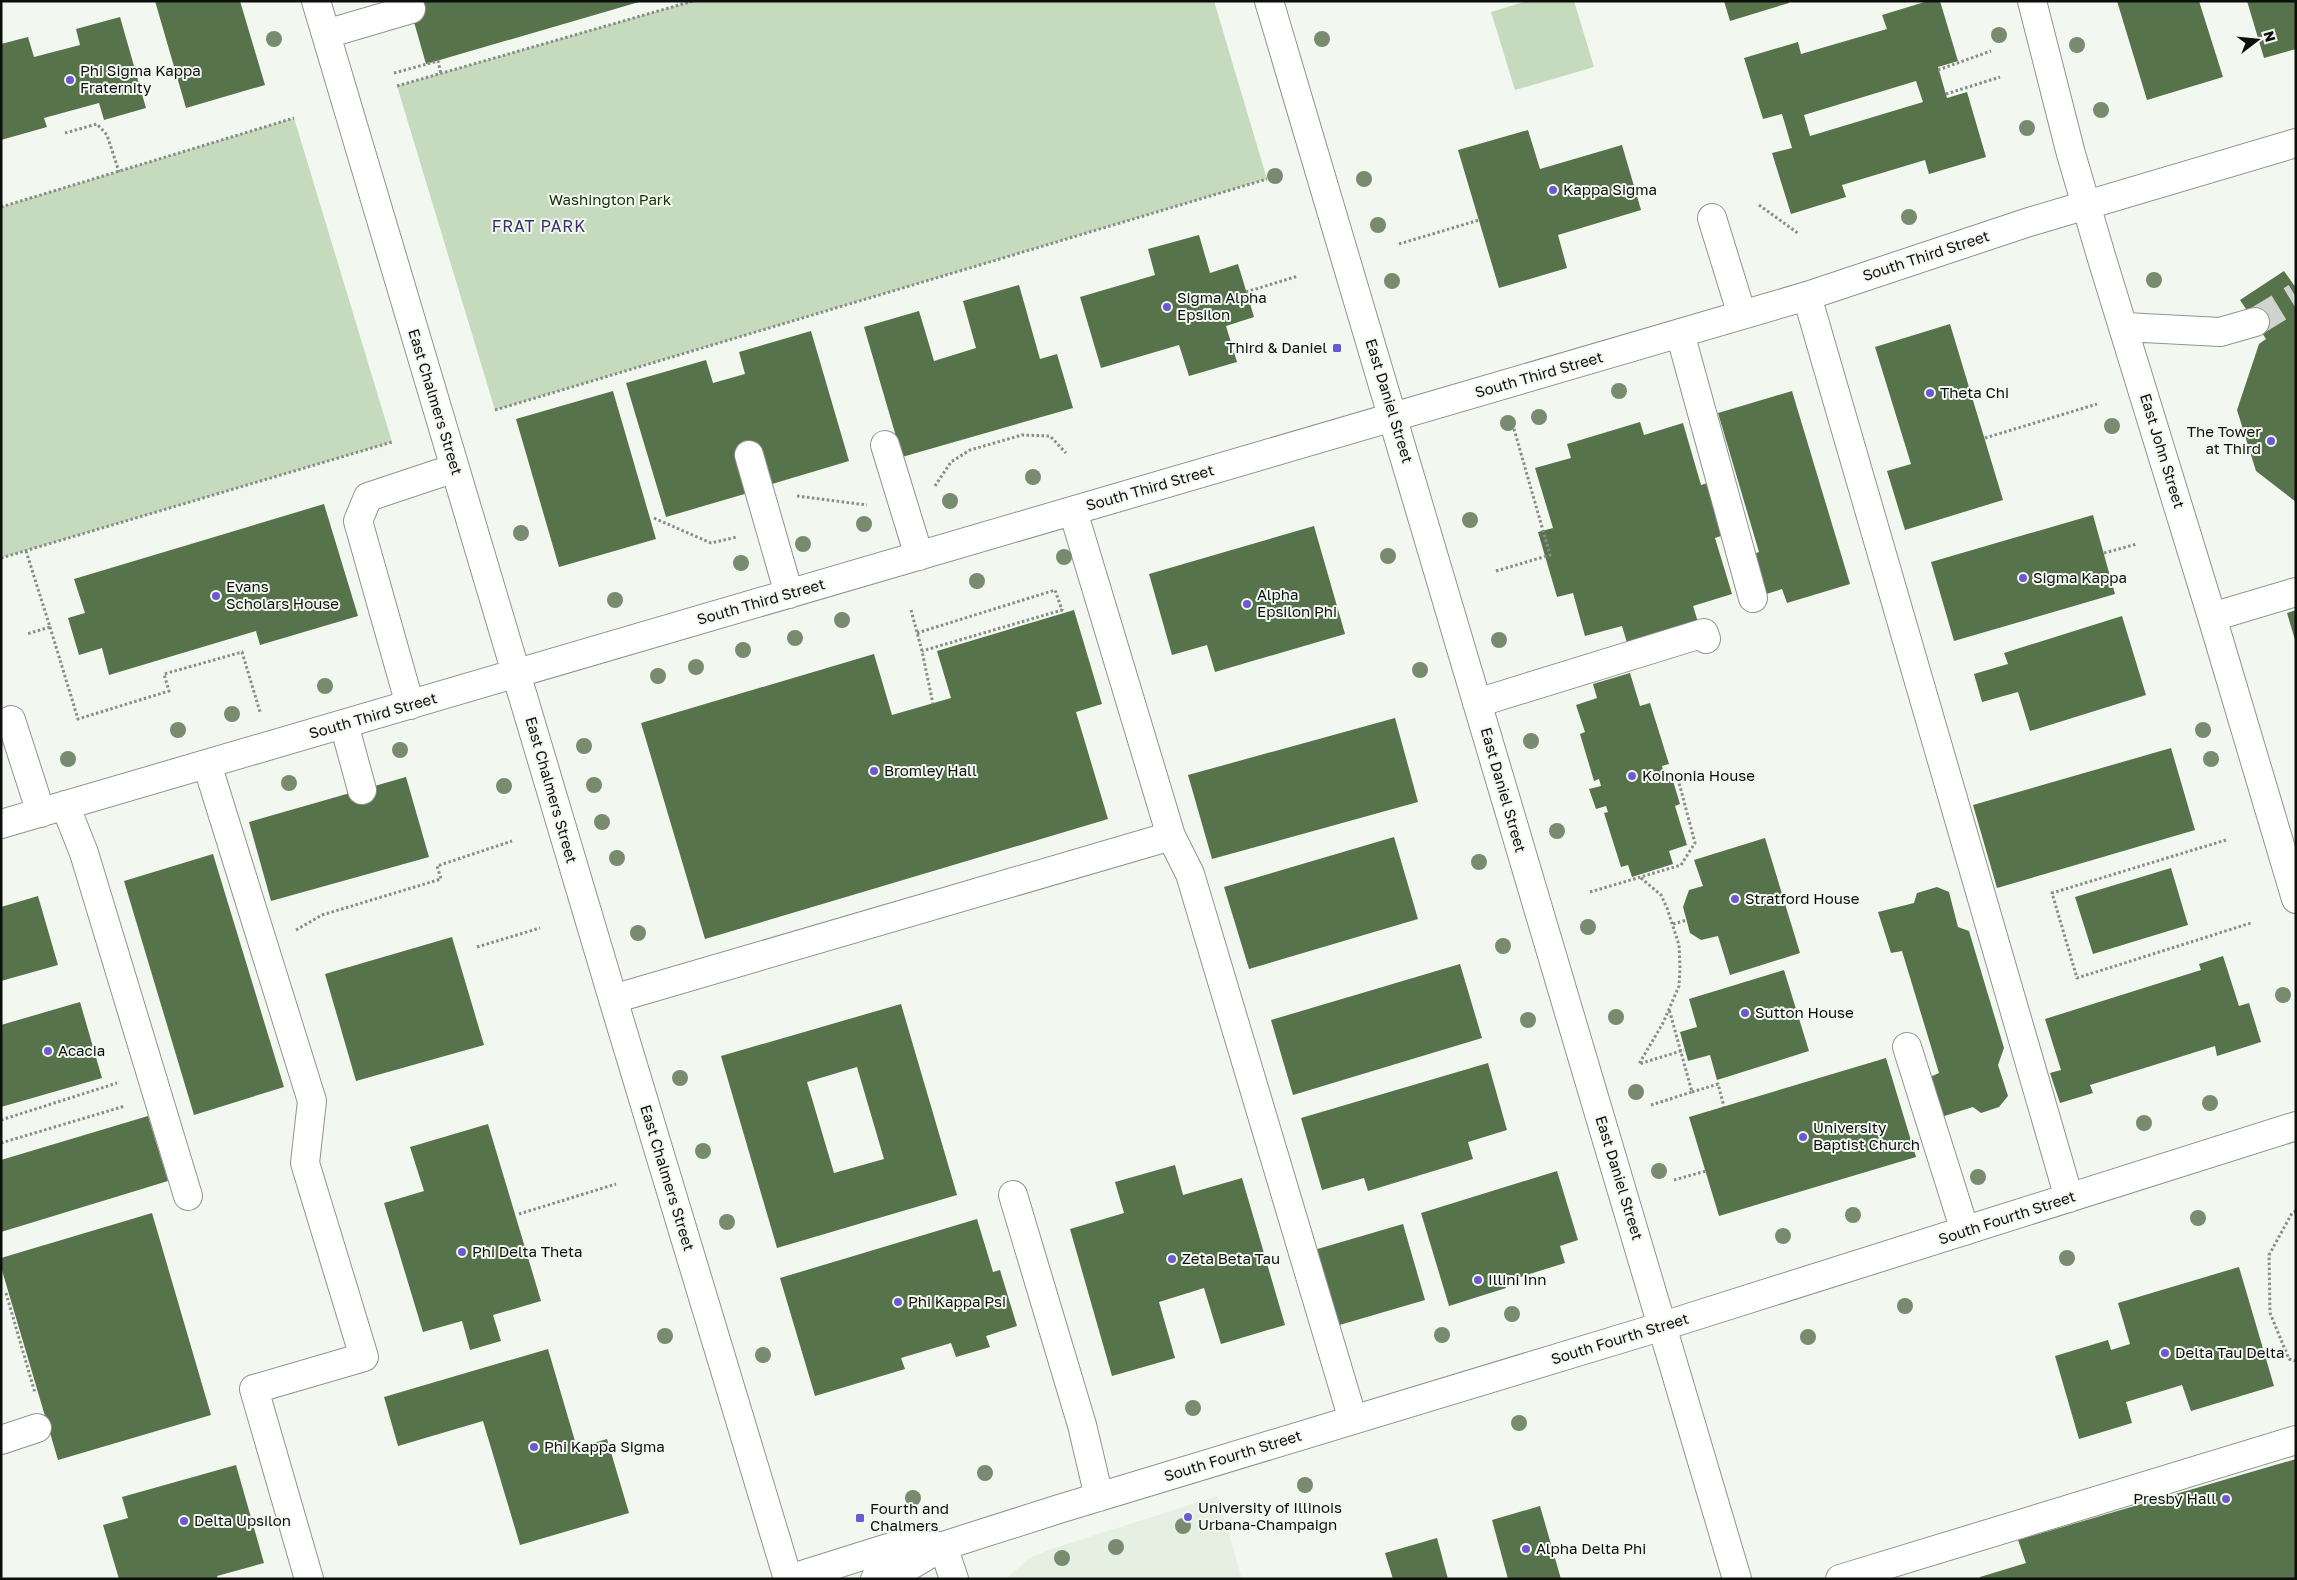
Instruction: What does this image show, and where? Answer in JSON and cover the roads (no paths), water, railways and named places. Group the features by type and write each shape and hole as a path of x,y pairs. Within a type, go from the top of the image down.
{"street":[{"name":"East Chalmers Street","path":"316,1 788,1579"},
{"name":"East Daniel Street","path":"1269,1 1394,417 1737,1579"},
{"name":"East John Street","path":"2032,1 2087,205 2296,899"},
{"path":"326,34 410,9"},
{"name":"South Third Street","path":"1,824 1680,334 1806,296 2029,222 2296,143"},
{"path":"1712,218 1742,315"},
{"path":"1806,296 2069,1198"},
{"path":"2125,327 2220,332 2255,322"},
{"path":"1680,334 1753,598"},
{"path":"885,445 919,556"},
{"path":"749,455 789,594"},
{"path":"410,705 358,521 368,497 455,468"},
{"path":"1072,511 1171,836 1190,874 1353,1420"},
{"path":"2212,617 2296,592"},
{"path":"1477,703 1704,633 1706,639"},
{"path":"11,720 53,809 84,853 188,1196"},
{"path":"344,724 362,790"},
{"path":"207,764 312,1101 305,1163 364,1357 254,1389 309,1579"},
{"path":"613,999 1171,836"},
{"path":"1907,1047 1965,1231"},
{"name":"South Fourth Street","path":"875,1579 901,1571 943,1546 1098,1497 1663,1326 2296,1126"},
{"path":"1013,1194 1082,1425 1098,1497"},
{"path":"1,1440 37,1428"},
{"path":"1840,1579 2296,1440"},
{"name":"South Fourth Street","path":"788,1579 894,1546 943,1546"},
{"path":"943,1546 954,1579"}],"tunnel":[{"path":"2255,322 2296,297"}],"place":[{"name":"Phi Sigma Kappa Fraternity","path":"70,80"},
{"name":"Kappa Sigma","path":"1553,190"},
{"name":"Sigma Alpha Epsilon","path":"1167,307"},
{"name":"Third & Daniel","path":"1337,348"},
{"name":"Theta Chi","path":"1930,393"},
{"name":"The Tower at Third","path":"2271,441"},
{"name":"Sigma Kappa","path":"2023,578"},
{"name":"Evans Scholars House","path":"216,596"},
{"name":"Alpha Epsilon Phi","path":"1247,604"},
{"name":"Bromley Hall","path":"874,771"},
{"name":"Koinonia House","path":"1632,776"},
{"name":"Stratford House","path":"1735,899"},
{"name":"Sutton House","path":"1745,1013"},
{"name":"Acacia","path":"48,1051"},
{"name":"University Baptist Church","path":"1803,1137"},
{"name":"Phi Delta Theta","path":"462,1252"},
{"name":"Zeta Beta Tau","path":"1172,1259"},
{"name":"Illini Inn","path":"1478,1280"},
{"name":"Phi Kappa Psi","path":"898,1302"},
{"name":"Delta Tau Delta","path":"2165,1353"},
{"name":"Phi Kappa Sigma","path":"534,1447"},
{"name":"Presby Hall","path":"2226,1499"},
{"name":"University of Illinois Urbana-Champaign","path":"1188,1517"},
{"name":"Fourth and Chalmers","path":"860,1518"},
{"name":"Delta Upsilon","path":"184,1521"},
{"name":"Alpha Delta Phi","path":"1526,1549"}],"district":[{"name":"FRAT PARK","path":"539,226"}],"park label":[{"name":"Washington Park","path":"610,200"}]}
